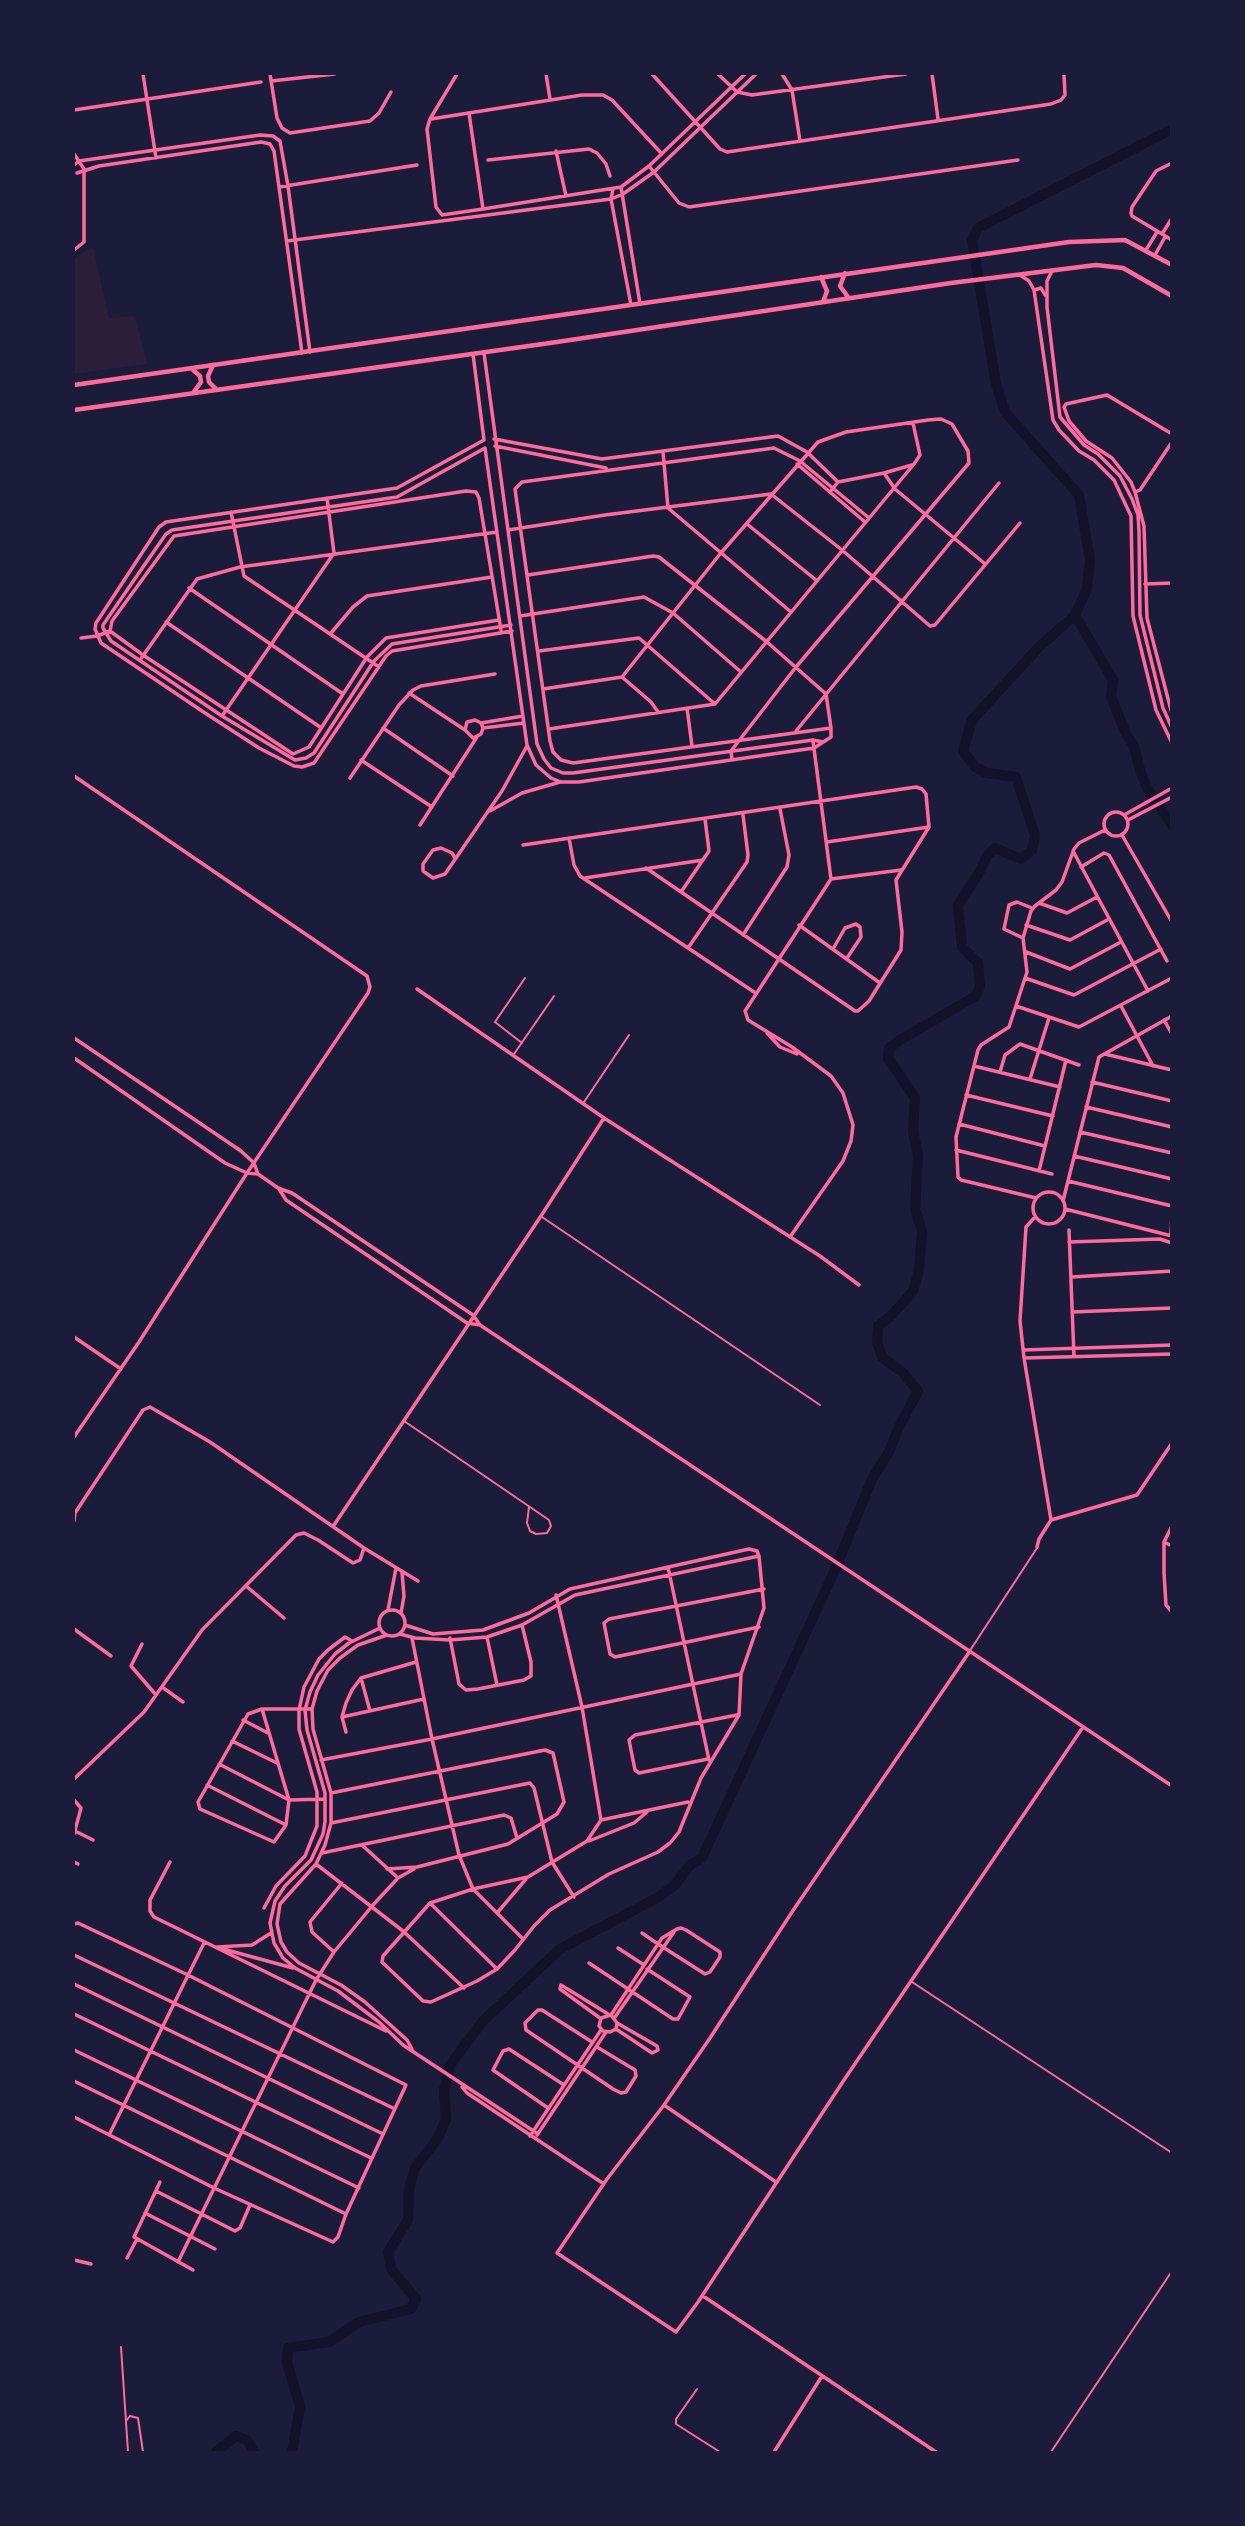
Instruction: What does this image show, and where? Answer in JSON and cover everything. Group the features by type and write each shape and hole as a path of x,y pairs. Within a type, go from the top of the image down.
{"street":[{"path":"143,74 156,158"},
{"path":"270,74 276,118 285,131 301,133 370,121 379,113 391,92"},
{"path":"271,81 335,74"},
{"path":"457,74 430,119 428,135 436,207 442,215 621,187 649,166 745,74"},
{"path":"546,74 550,100"},
{"path":"652,74 723,152 1057,103 1065,95 1064,74"},
{"path":"718,74 737,92 752,95 906,74"},
{"path":"287,241 611,199 623,194 654,172 756,74"},
{"path":"782,74 792,90 800,141"},
{"path":"932,74 938,119"},
{"path":"74,110 261,82"},
{"path":"430,119 582,95 603,95 612,100 662,153"},
{"path":"470,113 483,209"},
{"path":"82,176 74,166 79,161 260,135 273,136 280,141 310,352"},
{"path":"77,173 84,169 261,142 270,144 274,150 302,353"},
{"path":"488,160 593,150 606,164 610,176"},
{"path":"556,152 566,196"},
{"path":"74,154 84,169 84,242 74,250"},
{"path":"649,166 679,203 689,207 1018,160"},
{"path":"1171,163 1156,171 1131,211 1132,216 1171,240"},
{"path":"279,187 417,165"},
{"path":"621,187 640,304"},
{"path":"613,189 611,199 631,306"},
{"path":"1146,250 1171,218"},
{"path":"1155,255 1161,234"},
{"path":"74,385 1069,242 1116,239 1132,242 1171,265"},
{"path":"74,410 1052,271 1110,265 1123,268 1171,296"},
{"path":"1047,307 1046,281 1052,271"},
{"path":"845,273 840,286 848,298"},
{"path":"1020,275 1029,281 1034,290 1053,420 1079,451 1094,460 1114,480 1131,516 1133,615 1156,710 1171,743"},
{"path":"820,277 824,280 827,292 823,302"},
{"path":"1034,290 1038,288 1044,291 1060,417 1083,445 1098,454 1120,476 1138,515 1140,614 1163,708 1171,728"},
{"path":"484,352 537,744 551,768 563,773 573,773 813,740 823,742"},
{"path":"473,354 527,745 536,765 551,778 561,782"},
{"path":"213,365 208,376 217,390"},
{"path":"188,369 200,376 201,382 193,393"},
{"path":"1171,434 1107,395 1070,403 1064,407 1069,421 1086,441 1112,458 1135,492 1144,526 1145,584 1150,629 1171,714"},
{"path":"481,410 490,409"},
{"path":"543,690 622,677 720,554 818,442 831,436 941,419 948,421 959,434 970,458 969,463 796,667 731,751 732,760"},
{"path":"549,729 715,704 914,464 920,453 913,423"},
{"path":"494,439 602,459 774,436 807,452 838,482"},
{"path":"484,440 397,488 166,522 159,527 96,623 97,636 101,643 260,748 294,766 303,767 314,762 386,656 399,648 456,640 501,630 511,625"},
{"path":"1135,492 1140,490 1171,442"},
{"path":"495,446 611,469"},
{"path":"400,498 485,448"},
{"path":"831,728 573,763 566,763 556,757 543,690 515,489 518,484 611,469 774,448 782,450 867,520"},
{"path":"663,452 667,508 791,612"},
{"path":"798,463 833,487 867,520"},
{"path":"830,492 838,482 914,464"},
{"path":"884,473 895,489 984,563"},
{"path":"796,731 999,483"},
{"path":"501,630 479,498 474,491 400,498 172,530 166,534 103,625 104,634 140,660 222,716 295,760 314,753 374,662 392,644 455,634 501,630 512,632"},
{"path":"508,530 771,494 842,550 928,625 935,625 1020,523"},
{"path":"222,716 334,553 327,498"},
{"path":"231,512 240,568 244,576 379,667"},
{"path":"110,631 112,621 174,536 234,523"},
{"path":"747,524 816,581"},
{"path":"140,660 197,579 240,568 334,553 497,532"},
{"path":"499,546 510,545"},
{"path":"489,812 522,793 561,782 814,748 831,737 826,694 767,642 664,559 653,556 528,575"},
{"path":"331,634 353,607 367,596 492,578"},
{"path":"1145,584 1171,583"},
{"path":"189,588 342,694"},
{"path":"520,615 641,597 673,613 741,673"},
{"path":"110,631 293,754 309,747 367,657 386,638 499,620"},
{"path":"166,622 327,732"},
{"path":"81,638 110,631"},
{"path":"410,634 412,640"},
{"path":"455,634 456,640"},
{"path":"539,651 634,638 647,644 715,704"},
{"path":"517,669 527,668"},
{"path":"350,778 409,693 421,686 495,674"},
{"path":"622,677 651,702 658,712"},
{"path":"182,696 186,692"},
{"path":"409,693 465,730 469,736 477,737"},
{"path":"687,708 692,746"},
{"path":"337,715 343,719"},
{"path":"482,726 523,716"},
{"path":"465,730 467,722 471,720 478,721 482,726"},
{"path":"482,726 524,723"},
{"path":"420,825 482,726"},
{"path":"383,728 453,776"},
{"path":"790,1237 843,1161 851,1141 853,1125 850,1109 831,1076 746,1017 744,1011 831,879 813,740"},
{"path":"260,748 264,743"},
{"path":"455,858 452,853 441,848 433,850 423,864 423,871 430,877 438,878 445,874 489,812 527,745"},
{"path":"704,755 705,764"},
{"path":"361,760 432,807"},
{"path":"663,761 665,769"},
{"path":"573,763 573,773"},
{"path":"74,776 367,976 370,981 368,993 74,1437"},
{"path":"523,845 920,788 926,793 929,827 896,880"},
{"path":"1125,815 1171,788"},
{"path":"1128,820 1170,799"},
{"path":"743,935 787,867 789,855 780,809"},
{"path":"1116,811 1125,815 1128,828 1122,835 1112,836 1105,830 1104,820 1107,815 1116,811"},
{"path":"688,947 748,859 743,814"},
{"path":"681,892 709,851 705,820"},
{"path":"827,842 929,827"},
{"path":"911,830 924,838"},
{"path":"1036,1198 961,1180 958,1177 956,1149 959,1124 981,1045 1009,1027 1027,972 1023,938 1033,908 1062,882 1073,851 1079,843 1105,830"},
{"path":"1122,835 1171,922"},
{"path":"569,838 576,871 583,878 755,992"},
{"path":"1073,851 1148,991"},
{"path":"1081,867 1104,853 1109,855 1167,961"},
{"path":"583,878 703,860"},
{"path":"687,862 696,871"},
{"path":"646,868 855,1011 862,1010 901,950 902,932 896,880 890,872"},
{"path":"831,879 903,870"},
{"path":"1039,903 1067,913 1097,897"},
{"path":"1023,938 1004,929 1009,905 1017,902 1033,908"},
{"path":"1026,925 1070,940 1109,919"},
{"path":"833,949 845,928 856,924 860,927 861,937 847,958"},
{"path":"799,925 881,983"},
{"path":"1026,952 1070,969 1121,942"},
{"path":"1025,978 1074,995 1161,949"},
{"path":"1016,1006 1079,1027 1171,978"},
{"path":"417,989 604,1118 790,1237 859,1285"},
{"path":"1121,1006 1153,1066"},
{"path":"1063,1201 1054,1193 1047,1192 1036,1198 1033,1204 1035,1217 1046,1224 1053,1224 1059,1221 1065,1209 1063,1201 1086,1107 1097,1065 1103,1054 1171,1016"},
{"path":"1030,1079 1049,1018"},
{"path":"1164,1020 1171,1034"},
{"path":"74,1038 241,1151 254,1163 258,1174"},
{"path":"1000,1072 1005,1055 1020,1044 1079,1065"},
{"path":"1103,1054 1171,1070"},
{"path":"74,1058 225,1163 247,1173 258,1174 278,1188 292,1193 473,1315 480,1325 1171,1786"},
{"path":"1039,1171 1066,1060"},
{"path":"974,1066 1060,1087"},
{"path":"1093,1082 1171,1101"},
{"path":"966,1095 1053,1116"},
{"path":"1086,1107 1171,1127"},
{"path":"334,1525 604,1118"},
{"path":"959,1124 1045,1146"},
{"path":"1080,1132 1171,1153"},
{"path":"956,1149 1052,1174"},
{"path":"1074,1156 1171,1179"},
{"path":"1068,1181 1171,1206"},
{"path":"278,1188 286,1200 467,1324 480,1325"},
{"path":"1065,1209 1171,1236 1171,1214"},
{"path":"1035,1217 1026,1227 1020,1321 1051,1520"},
{"path":"1069,1230 1074,1357"},
{"path":"1069,1242 1160,1240 1171,1243"},
{"path":"1072,1277 1171,1272"},
{"path":"1072,1312 1171,1308"},
{"path":"74,1337 121,1369"},
{"path":"1023,1350 1171,1345"},
{"path":"1024,1358 1171,1354"},
{"path":"74,1521 75,1513 143,1410 150,1407 418,1581"},
{"path":"1037,1547 1051,1520 1137,1494 1171,1443"},
{"path":"1171,1526 1164,1542 1166,1605 1171,1612"},
{"path":"74,1779 137,1720 202,1630 298,1533 318,1540 353,1563 360,1560 364,1548"},
{"path":"1164,1542 1171,1546"},
{"path":"405,1625 433,1634 483,1630 512,1621 570,1589 749,1549 757,1551 764,1589 764,1608 741,1674 739,1715 709,1760 689,1802 679,1832 670,1843 658,1852 609,1874 550,1910 497,1969 464,1988 427,2003 382,1962 383,1955 403,1930 430,1903 473,1889 528,1877"},
{"path":"412,2050 407,2040 365,2002 341,1985 299,1963 287,1952 281,1942 277,1924 280,1904 316,1864 331,1823 331,1793 314,1734 312,1709 319,1685 333,1664 358,1645 387,1635 450,1640 487,1637 522,1625 575,1595 759,1556"},
{"path":"667,1567 709,1760"},
{"path":"387,1635 380,1628 380,1618 388,1611 396,1568"},
{"path":"400,1634 405,1625 401,1613 404,1596 402,1572"},
{"path":"1164,1573 1171,1574"},
{"path":"246,1586 284,1618"},
{"path":"759,1627 613,1657 610,1654 604,1622 764,1589"},
{"path":"556,1595 582,1707 601,1820 587,1841"},
{"path":"388,1611 401,1613"},
{"path":"449,1634 459,1684 471,1691 528,1679 531,1676 531,1662 522,1625"},
{"path":"380,1628 352,1641 335,1654 313,1684 305,1710 308,1737 325,1799 324,1830 311,1860 285,1886 273,1906 271,1933 279,1953 295,1968 338,1991 434,2067 516,2119 604,2184"},
{"path":"74,1629 111,1656"},
{"path":"273,1906 265,1905 276,1886 305,1856 317,1826 318,1800 299,1729 299,1710 304,1687 319,1659 345,1637 352,1641"},
{"path":"487,1637 497,1685"},
{"path":"412,1638 459,1855 473,1889 523,1938"},
{"path":"142,1644 131,1666 156,1695"},
{"path":"970,1651 664,2105 604,2184 557,2253 676,2332 703,2296 776,2182 1083,1727"},
{"path":"346,1732 342,1717 348,1696 360,1678 416,1662"},
{"path":"321,1759 432,1739 741,1674"},
{"path":"360,1678 370,1711"},
{"path":"162,1687 183,1702"},
{"path":"342,1717 424,1699"},
{"path":"262,1709 289,1801 286,1825 276,1840 271,1842 198,1808 198,1801 248,1714 262,1709 312,1709"},
{"path":"709,1760 642,1773 635,1770 629,1742 632,1736 739,1715"},
{"path":"243,1720 268,1732"},
{"path":"232,1741 278,1763"},
{"path":"331,1793 549,1750 553,1753 564,1806 557,1814 508,1844 417,1867 387,1869"},
{"path":"219,1764 289,1801 325,1799"},
{"path":"331,1823 530,1783 534,1788 552,1862 574,1897"},
{"path":"207,1785 286,1825"},
{"path":"74,1800 81,1808 74,1833 93,1840"},
{"path":"601,1820 689,1802"},
{"path":"496,1913 528,1877 587,1841 634,1823 647,1812"},
{"path":"321,1853 508,1816 517,1838"},
{"path":"363,1846 398,1878"},
{"path":"305,1856 311,1860"},
{"path":"170,1862 150,1900 150,1911 154,1917 215,1947 295,1968"},
{"path":"316,1864 403,1930 464,1988"},
{"path":"178,2262 316,1980 334,1952 373,1905 398,1878 417,1867"},
{"path":"334,1952 312,1932 310,1922 342,1883"},
{"path":"430,1903 497,1969"},
{"path":"74,1923 188,1975 406,2085 338,2237 333,2242 214,2188 74,2117"},
{"path":"601,2018 611,2015 660,1945 675,1931 683,1928 720,1952 720,1957 710,1972 705,1974 660,1945 642,1933"},
{"path":"215,1947 246,1947 271,1933"},
{"path":"109,2135 204,1943"},
{"path":"215,1947 388,2032"},
{"path":"589,1963 673,2019 678,2019 690,1997 618,1948"},
{"path":"74,1955 396,2109"},
{"path":"74,1984 383,2134"},
{"path":"601,2018 559,1989 561,1985 611,2015 617,2023 657,2046 658,2050 652,2053 616,2029"},
{"path":"592,2042 542,2010 538,2010 525,2023 526,2030 621,2093 626,2092 636,2076 635,2070 597,2047"},
{"path":"74,2014 372,2158"},
{"path":"601,2018 601,2029 606,2032"},
{"path":"616,2029 617,2023"},
{"path":"530,2136 601,2029"},
{"path":"537,2136 606,2032 616,2029"},
{"path":"551,2117 547,2110 493,2070 503,2051 509,2049 564,2085"},
{"path":"74,2050 359,2188"},
{"path":"74,2081 346,2214"},
{"path":"461,2085 467,2093 512,2124 530,2136 537,2136"},
{"path":"486,2106 490,2102"},
{"path":"664,2105 776,2182"},
{"path":"512,2124 516,2119"},
{"path":"127,2258 160,2182"},
{"path":"156,2191 235,2231 240,2228 250,2205"},
{"path":"145,2213 215,2249"},
{"path":"135,2238 193,2270"},
{"path":"74,2260 92,2264"},
{"path":"703,2296 936,2452"},
{"path":"774,2452 822,2376"}],"lane":[{"path":"522,1043 495,1022 525,978"},
{"path":"514,1054 554,996"},
{"path":"583,1103 629,1035"},
{"path":"541,1216 820,1405"},
{"path":"404,1421 550,1520 551,1526 547,1533 536,1534 530,1531 527,1524 529,1507"},
{"path":"970,1651 1037,1547"},
{"path":"911,1981 1171,2153"},
{"path":"1051,2452 1171,2271"},
{"path":"121,2347 128,2452"},
{"path":"697,2389 676,2419 676,2424 720,2452"},
{"path":"126,2421 130,2416 138,2418 142,2452"}],"shaded area":[{"path":"93,247 109,318 135,316 147,364 74,374 74,258"}],"waterway":[{"path":"292,2452 300,2406 287,2363 288,2348 329,2342 359,2322 411,2309 416,2299 391,2269 388,2252 408,2220 409,2189 415,2168 438,2138 446,2119 444,2090 450,2065 483,2021 560,1949 657,1898 675,1885 690,1865 702,1858 834,1572 872,1479 889,1452 918,1391 903,1373 882,1357 877,1342 878,1326 891,1316 913,1291 919,1270 922,1231 915,1209 918,1156 913,1131 915,1098 888,1058 889,1048 976,996 980,986 978,963 962,947 958,905 987,856 995,848 1021,859 1032,850 1035,835 1016,777 987,773 975,767 963,751 972,720 1039,647 1075,615 1087,589 1090,560 1079,495 1005,412 996,384 972,240 978,228 1172,129"},
{"path":"1075,615 1113,680 1111,697 1126,734 1134,746 1147,788 1172,825"},
{"path":"216,2452 236,2436 247,2440 254,2452"}]}
